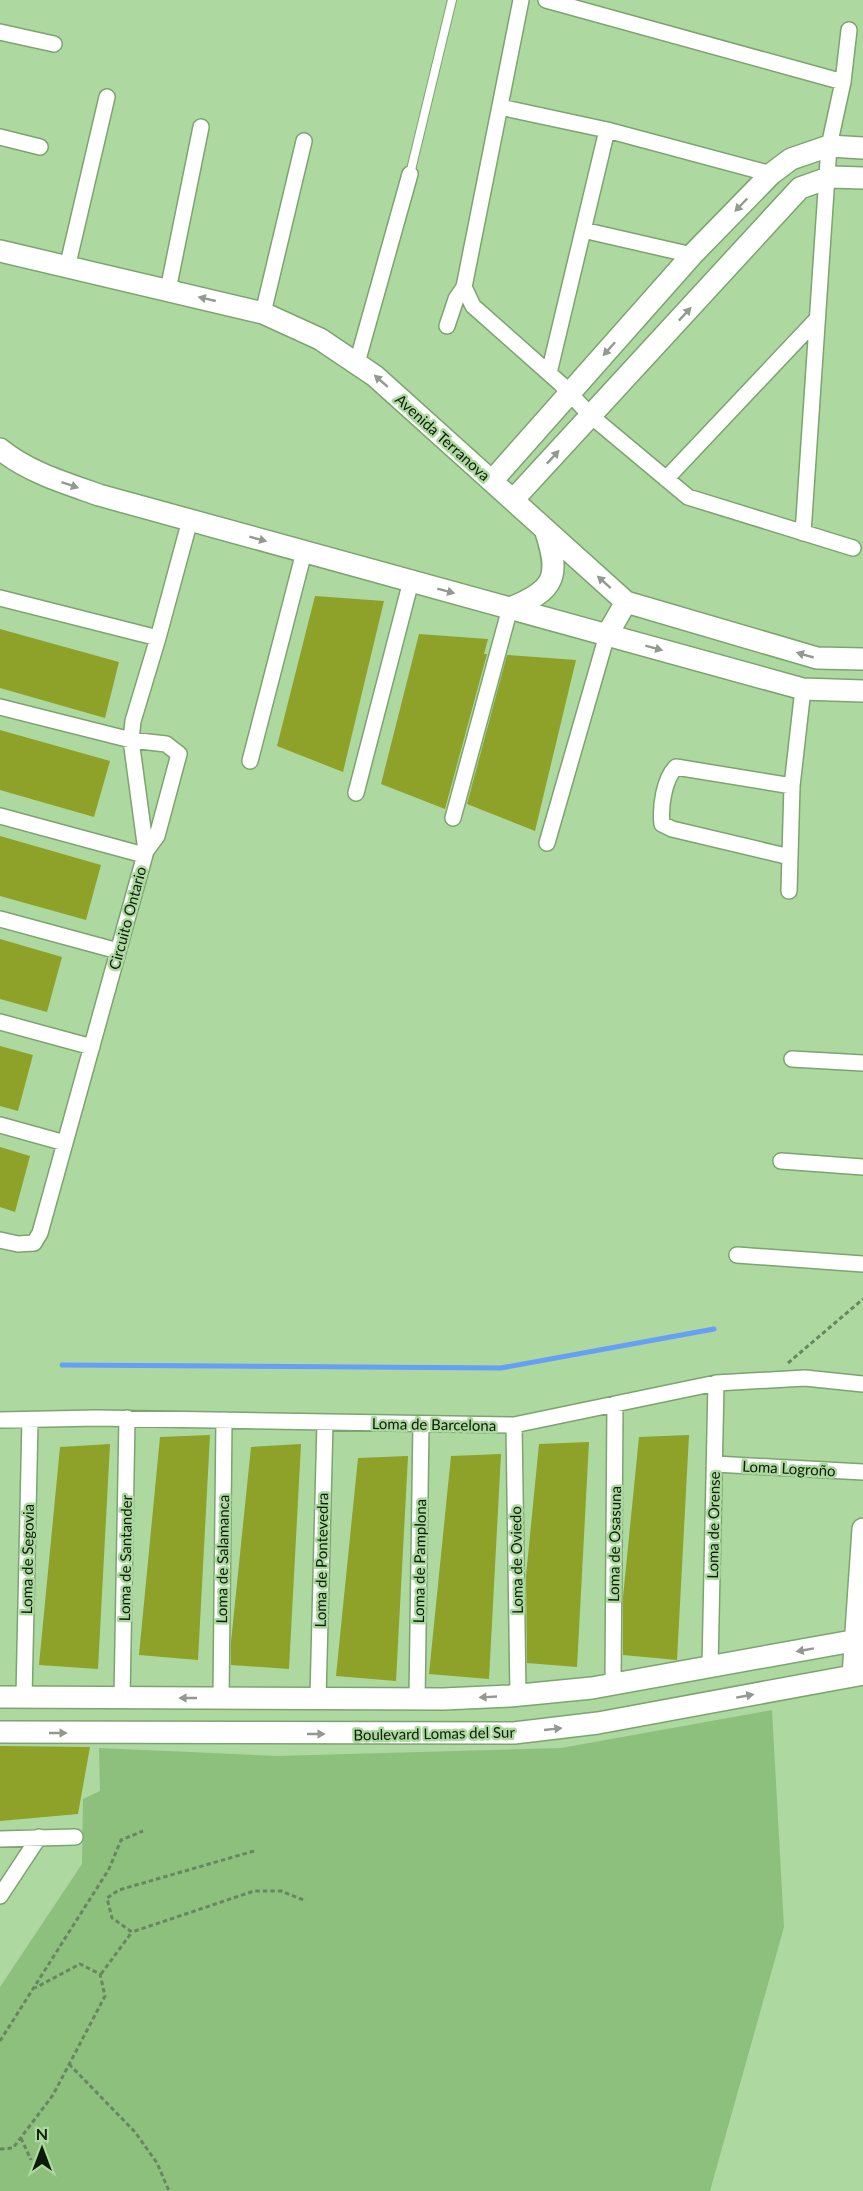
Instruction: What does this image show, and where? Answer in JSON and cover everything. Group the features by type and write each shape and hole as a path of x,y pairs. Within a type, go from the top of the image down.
{"street":[{"path":"447,326 456,299 464,287 521,0"},
{"path":"546,0 843,82"},
{"path":"803,533 829,146 843,82 849,30"},
{"path":"0,32 54,44"},
{"path":"66,268 107,97"},
{"path":"500,107 607,130 771,174"},
{"path":"168,290 201,127"},
{"path":"549,373 607,130"},
{"path":"0,137 40,147"},
{"path":"263,313 304,141"},
{"path":"492,481 692,255 771,174 791,159 829,146 863,148"},
{"path":"357,363 410,174"},
{"path":"513,500 800,188 831,177 863,178"},
{"path":"584,230 692,255"},
{"name":"Avenida Terranova","path":"0,251 263,313 320,339 375,376 627,602 817,658 863,659"},
{"path":"464,287 473,306 549,373 591,416 688,497 853,548"},
{"path":"666,478 817,319"},
{"path":"0,449 29,468 99,495 803,689 863,691"},
{"path":"0,469 29,468"},
{"name":"Circuito Ontario","path":"0,1240 18,1244 34,1243 40,1233 145,853 131,740 134,721 190,520"},
{"path":"510,608 541,593 550,581 554,568 545,528"},
{"path":"250,761 304,552"},
{"path":"356,793 411,581"},
{"path":"0,598 158,638"},
{"path":"547,843 607,635 627,602"},
{"path":"453,818 510,608"},
{"path":"789,891 792,786 803,689"},
{"path":"0,707 131,740 166,744 179,754 157,836 145,853 0,816"},
{"path":"790,857 672,829 662,824 660,812 670,773 676,767 792,786"},
{"path":"0,919 118,951"},
{"path":"0,1022 92,1047"},
{"path":"792,1059 863,1063"},
{"path":"0,1125 65,1143"},
{"path":"781,1161 863,1167"},
{"path":"737,1255 863,1264"},
{"name":"Loma de Barcelona","path":"0,1420 127,1418 514,1425 716,1383 805,1378 863,1384"},
{"name":"Loma de Orense","path":"710,1667 716,1383"},
{"name":"Loma de Osasuna","path":"612,1684 615,1404"},
{"name":"Loma de Santander","path":"122,1698 127,1418"},
{"name":"Loma de Segovia","path":"24,1697 30,1420"},
{"name":"Loma de Salamanca","path":"221,1698 224,1420"},
{"name":"Loma de Pontevedra","path":"318,1698 325,1422"},
{"name":"Loma de Pamplona","path":"417,1699 421,1424"},
{"name":"Loma de Oviedo","path":"514,1425 518,1695"},
{"name":"Loma Logroño","path":"715,1464 863,1472"},
{"path":"858,1675 863,1529"},
{"path":"0,1697 417,1699 518,1695 612,1684 859,1640"},
{"name":"Boulevard Lomas del Sur","path":"0,1732 514,1733 598,1723 858,1675"},
{"path":"271,1698 271,1734"},
{"path":"0,1839 75,1837"},
{"path":"0,1896 39,1838"}],"lane":[{"path":"410,174 452,0"}],"path":[{"path":"768,1380 863,1299"},
{"path":"0,2041 109,1869 121,1840 143,1831"},
{"path":"132,1932 112,1918 107,1898 119,1890 254,1851"},
{"path":"100,1974 132,1932 254,1891 281,1891 306,1901"},
{"path":"0,2149 13,2148 52,2095 105,1995 100,1974 81,1964 35,1988"},
{"path":"69,2064 135,2132 157,2163 169,2191"},
{"path":"21,2138 31,2160"}],"green space":[{"path":"772,1710 784,1927 710,2191 0,2191 0,1987 82,1864 83,1799 100,1791 99,1748 277,1756 561,1748"}],"building":[{"path":"315,596 384,601 343,772 277,746"},
{"path":"0,629 119,662 105,718 0,688"},
{"path":"419,634 488,639 484,654 487,654 445,809 381,784"},
{"path":"507,655 576,660 535,831 467,804"},
{"path":"0,730 110,761 94,817 0,790"},
{"path":"0,836 101,865 86,920 0,896"},
{"path":"0,939 62,957 47,1012 0,999"},
{"path":"0,1046 33,1055 18,1111 0,1106"},
{"path":"0,1147 30,1156 15,1212 0,1207"},
{"path":"210,1435 198,1660 139,1655 160,1437"},
{"path":"689,1435 677,1660 623,1655 623,1597 639,1437"},
{"path":"589,1442 577,1667 527,1663 526,1576 539,1444"},
{"path":"110,1444 98,1669 39,1665 60,1447"},
{"path":"301,1444 289,1669 231,1665 231,1642 251,1447"},
{"path":"501,1454 489,1679 429,1674 451,1456"},
{"path":"408,1456 396,1681 336,1676 358,1458"},
{"path":"0,1746 90,1747 78,1814 0,1821"}],"waterway":[{"path":"62,1365 501,1368 714,1329"}]}
